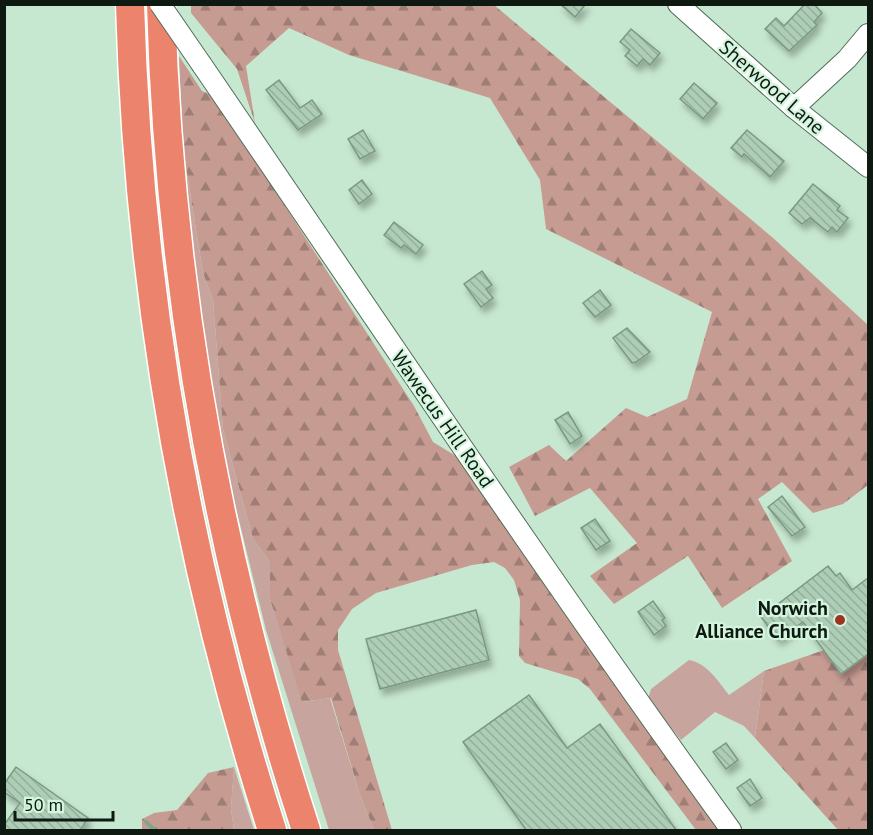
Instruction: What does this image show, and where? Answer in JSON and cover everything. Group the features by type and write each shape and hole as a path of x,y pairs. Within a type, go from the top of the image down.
{"highway":[{"path":"130,4 140,190 170,416 218,642 272,831"},
{"path":"161,4 173,198 194,371 237,587 286,770 306,831"},
{"path":"286,770 302,796 318,831"}],"street":[{"name":"Wawecus Hill Road","path":"161,4 398,355 646,714 731,831"},
{"name":"Sherwood Lane","path":"678,4 794,108 868,167"},
{"path":"794,108 847,59 868,34"}],"shaded area":[{"path":"183,148 203,273 213,300 223,429 253,539 270,562 270,599 303,702 330,698 359,792 374,830 329,830 266,630 217,431 189,238"},
{"path":"689,660 707,669 729,695 764,671 755,738 744,726 715,712 681,740 648,699 651,689"},
{"path":"234,767 254,830 234,830 231,809"}],"green space":[{"path":"191,5 494,5 772,237 868,325 868,485 843,504 813,513 782,482 758,499 792,561 722,608 688,556 614,604 590,576 637,543 590,488 535,516 509,467 549,445 566,461 626,408 647,417 687,399 712,312 546,229 540,180 490,98 349,55 289,28 246,66 255,123 237,69 191,13"},
{"path":"179,56 202,91 214,96 414,406 433,442 464,461 729,830 696,830 590,689 578,679 525,663 519,656 520,600 514,580 505,568 494,562 472,565 376,593 352,609 338,630 338,650 392,830 374,830 359,792 331,698 302,702 270,599 270,562 253,539 223,429 213,300 203,273 183,148"},
{"path":"824,650 841,674 868,654 868,830 838,830 755,738 764,671"},
{"path":"234,767 231,809 234,830 142,830 142,819 154,813 177,810 208,773"}],"building":[{"path":"560,4 586,4 575,17"},
{"path":"805,4 814,4 822,13 814,22 817,25 789,51 765,29 776,18 784,26"},
{"path":"631,29 660,53 650,65 643,59 637,66 625,56 630,50 620,42"},
{"path":"279,80 300,108 312,100 322,114 298,130 266,90"},
{"path":"694,83 717,103 703,119 680,99"},
{"path":"363,130 375,151 360,159 348,139"},
{"path":"747,130 784,161 770,177 744,154 742,157 731,148"},
{"path":"362,180 372,194 359,204 349,190"},
{"path":"813,184 840,206 837,210 848,218 837,232 832,227 828,232 810,218 802,224 789,213"},
{"path":"394,222 423,245 416,254 404,245 401,248 384,235"},
{"path":"482,271 492,285 486,289 493,298 481,307 464,284"},
{"path":"600,290 611,305 595,317 583,303"},
{"path":"627,328 650,352 632,363 613,338"},
{"path":"568,412 582,436 570,444 555,420"},
{"path":"782,496 805,527 792,536 768,507"},
{"path":"595,519 610,541 596,550 581,528"},
{"name":"Norwich Alliance Church","path":"828,566 836,576 840,573 852,590 868,578 868,654 841,674 803,622 778,640 761,617"},
{"path":"653,601 665,618 662,620 666,626 654,635 638,612"},
{"path":"476,610 489,660 380,689 366,639"},
{"path":"529,695 567,748 600,724 677,831 527,831 463,742"},
{"path":"726,743 738,760 726,769 713,752"},
{"path":"16,767 88,818 80,831 4,831 4,825 20,803 4,792 4,784"},
{"path":"750,779 762,798 750,806 737,788"}],"waterway":[{"path":"146,822 155,830"}],"place":[{"name":"Norwich Alliance Church","path":"840,620"}]}
